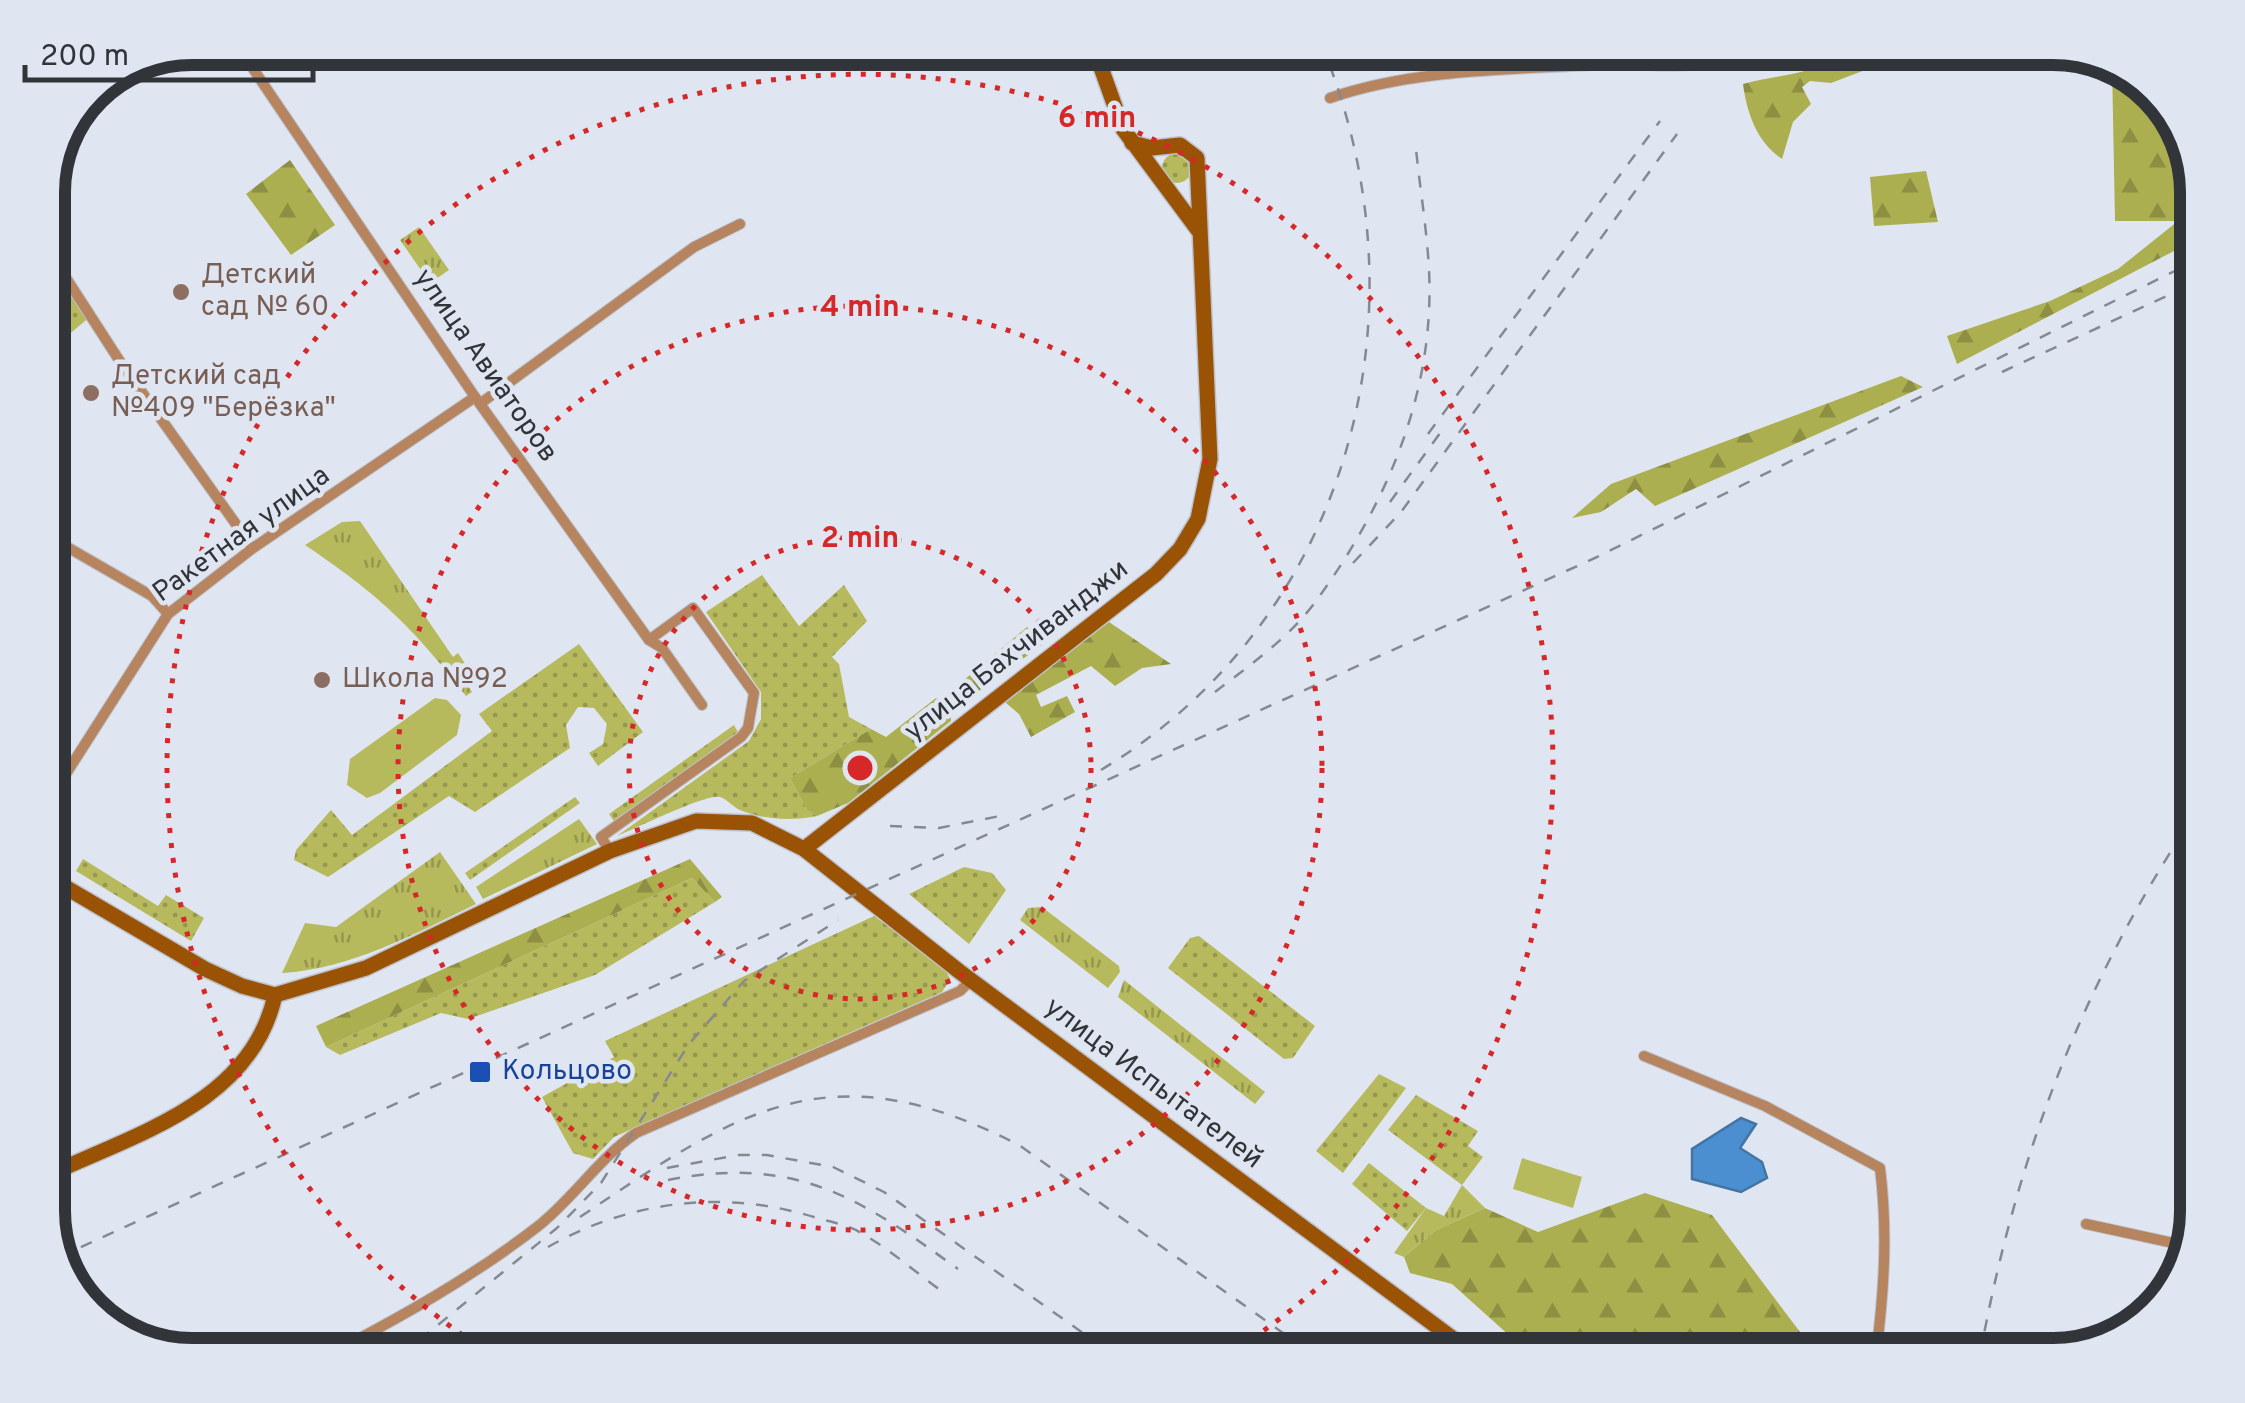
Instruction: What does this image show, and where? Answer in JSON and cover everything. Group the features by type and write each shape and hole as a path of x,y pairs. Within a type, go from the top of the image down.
{"main road":[{"path":"1099,65 1112,105 1132,143 1198,230"},
{"path":"1132,143 1160,148 1180,145 1193,152 1197,176 1180,188 1159,176"},
{"path":"1159,176 1160,148"},
{"name":"улица Бахчиванджи","path":"804,848 1095,623 1180,549 1198,519 1210,458 1197,176"},
{"path":"65,887 205,969 242,986 275,995 366,968 610,851 711,818 752,823 804,848"},
{"name":"улица Испытателей","path":"804,848 971,980 1451,1338"},
{"path":"65,1167 188,1108 230,1078 262,1040 275,995"}],"street":[{"name":"улица Авиаторов","path":"251,65 478,400 649,640 662,648 702,704"},
{"path":"1330,98 1385,83 1600,65"},
{"path":"1641,65 1684,65"},
{"name":"Ракетная улица","path":"65,775 168,614 253,548 478,400 694,247 740,224"},
{"path":"65,276 119,360 253,548"},
{"path":"65,546 152,596 168,614"},
{"path":"610,851 601,837 741,737 754,706 754,694 693,608 649,640"},
{"path":"362,1338 441,1296 540,1225 614,1148 636,1132 960,992 971,980"},
{"path":"1644,1056 1765,1106 1880,1168 1886,1219 1886,1277 1878,1338"},
{"path":"2086,1224 2176,1244"}],"green space":[{"path":"1820,65 1873,67 1831,83 1810,81 1802,87 1811,104 1793,122 1782,159 1755,126 1743,84"},
{"path":"2112,80 2148,108 2167,136 2180,184 2180,248 1957,364 1947,336 2050,301 2118,269 2178,221 2115,221"},
{"path":"1177,153 1188,157 1192,168 1188,179 1177,183 1166,179 1162,168 1166,157"},
{"path":"290,160 335,225 291,255 246,194"},
{"path":"1926,171 1938,222 1874,226 1870,177"},
{"path":"419,227 449,270 430,283 400,240"},
{"path":"65,277 91,316 65,338"},
{"path":"1901,376 1923,387 1655,506 1636,489 1601,512 1572,518 1611,484"},
{"path":"360,521 453,657 458,653 466,665 459,672 472,692 466,696 393,613 305,545 342,522"},
{"path":"762,575 799,626 844,585 867,621 832,657 839,664 849,717 871,729 790,778 807,810 817,816 768,818 712,797 617,836 749,741 761,719 761,692 706,612"},
{"path":"1109,622 1171,664 1142,668 1115,686 1091,666 1036,695 1041,707 1067,696 1075,712 1031,737 1019,714 1005,702"},
{"path":"1027,627 1042,645 969,698 958,685"},
{"path":"579,644 643,732 598,766 589,753 603,744 607,724 594,708 578,707 566,725 570,748 475,812 449,796 328,877 294,860 296,850 331,810 352,835 492,731 479,714"},
{"path":"435,698 447,700 461,715 457,735 380,793 367,798 347,785 350,759"},
{"path":"936,698 951,708 951,721 848,803 817,816 807,810 790,778 871,729 886,737"},
{"path":"734,725 740,736 616,824 609,814"},
{"path":"575,797 580,803 470,880 465,873"},
{"path":"579,819 597,844 483,899 476,887"},
{"path":"440,852 476,904 357,957 282,973 305,923 336,927"},
{"path":"83,859 158,906 166,895 204,918 191,941 76,871"},
{"path":"690,859 722,897 715,902 692,878 326,1047 316,1026"},
{"path":"964,867 992,873 1006,890 969,944 909,894"},
{"path":"692,878 715,902 595,975 468,1019 441,1013 340,1055 326,1047"},
{"path":"1042,907 1119,966 1120,972 1108,988 1020,920 1028,908"},
{"path":"874,916 944,967 950,979 942,992 614,1137 593,1159 573,1153 542,1097 614,1057 605,1041"},
{"path":"1199,936 1315,1026 1293,1058 1284,1059 1168,968 1190,938"},
{"path":"1124,980 1265,1092 1255,1104 1118,997"},
{"path":"1379,1074 1406,1088 1343,1173 1316,1151"},
{"path":"1416,1095 1478,1131 1468,1146 1483,1157 1462,1185 1388,1130"},
{"path":"1522,1158 1582,1177 1573,1208 1513,1189"},
{"path":"1369,1163 1426,1208 1407,1231 1352,1184"},
{"path":"1462,1185 1485,1208 1436,1230 1404,1257 1394,1253 1426,1208 1444,1216"},
{"path":"1645,1193 1712,1215 1806,1338 1512,1338 1452,1284 1410,1273 1404,1257 1436,1230 1485,1208 1538,1232"}],"water":[{"path":"1741,1118 1756,1124 1740,1148 1762,1162 1767,1178 1741,1192 1692,1179 1692,1149"}],"railway":[{"path":"1101,770 1187,706 1256,631 1309,545 1346,451 1366,353 1369,251 1354,149 1328,65"},
{"path":"1428,434 1660,121"},
{"path":"1353,563 1401,512 1677,134"},
{"path":"1215,692 1282,638 1316,601 1364,526 1401,445 1415,403 1429,315 1428,255 1416,149"},
{"path":"72,1251 1597,557 2180,268"},
{"path":"2002,372 2180,290"},
{"path":"1390,502 1446,425"},
{"path":"890,826 939,828 1005,815"},
{"path":"1983,1338 2013,1209 2059,1072 2120,940 2180,838"},
{"path":"422,1338 557,1228 601,1183 689,1044 744,981 838,920"},
{"path":"580,1217 690,1147 740,1121 789,1104 839,1097 893,1100 952,1116 1019,1145 1290,1338"},
{"path":"667,1168 738,1155 767,1155 833,1167 884,1192 1090,1338"},
{"path":"668,1180 754,1173 824,1188 889,1222 958,1269"},
{"path":"548,1247 580,1231 646,1210 680,1204 748,1204 783,1209 851,1228 943,1292"}],"place":[{"name":"Детский сад № 60","path":"181,292"},
{"name":"Детский сад №409 \"Берёзка\"","path":"91,393"},
{"name":"Школа №92","path":"322,680"},
{"name":"Кольцово","path":"480,1072"}]}
